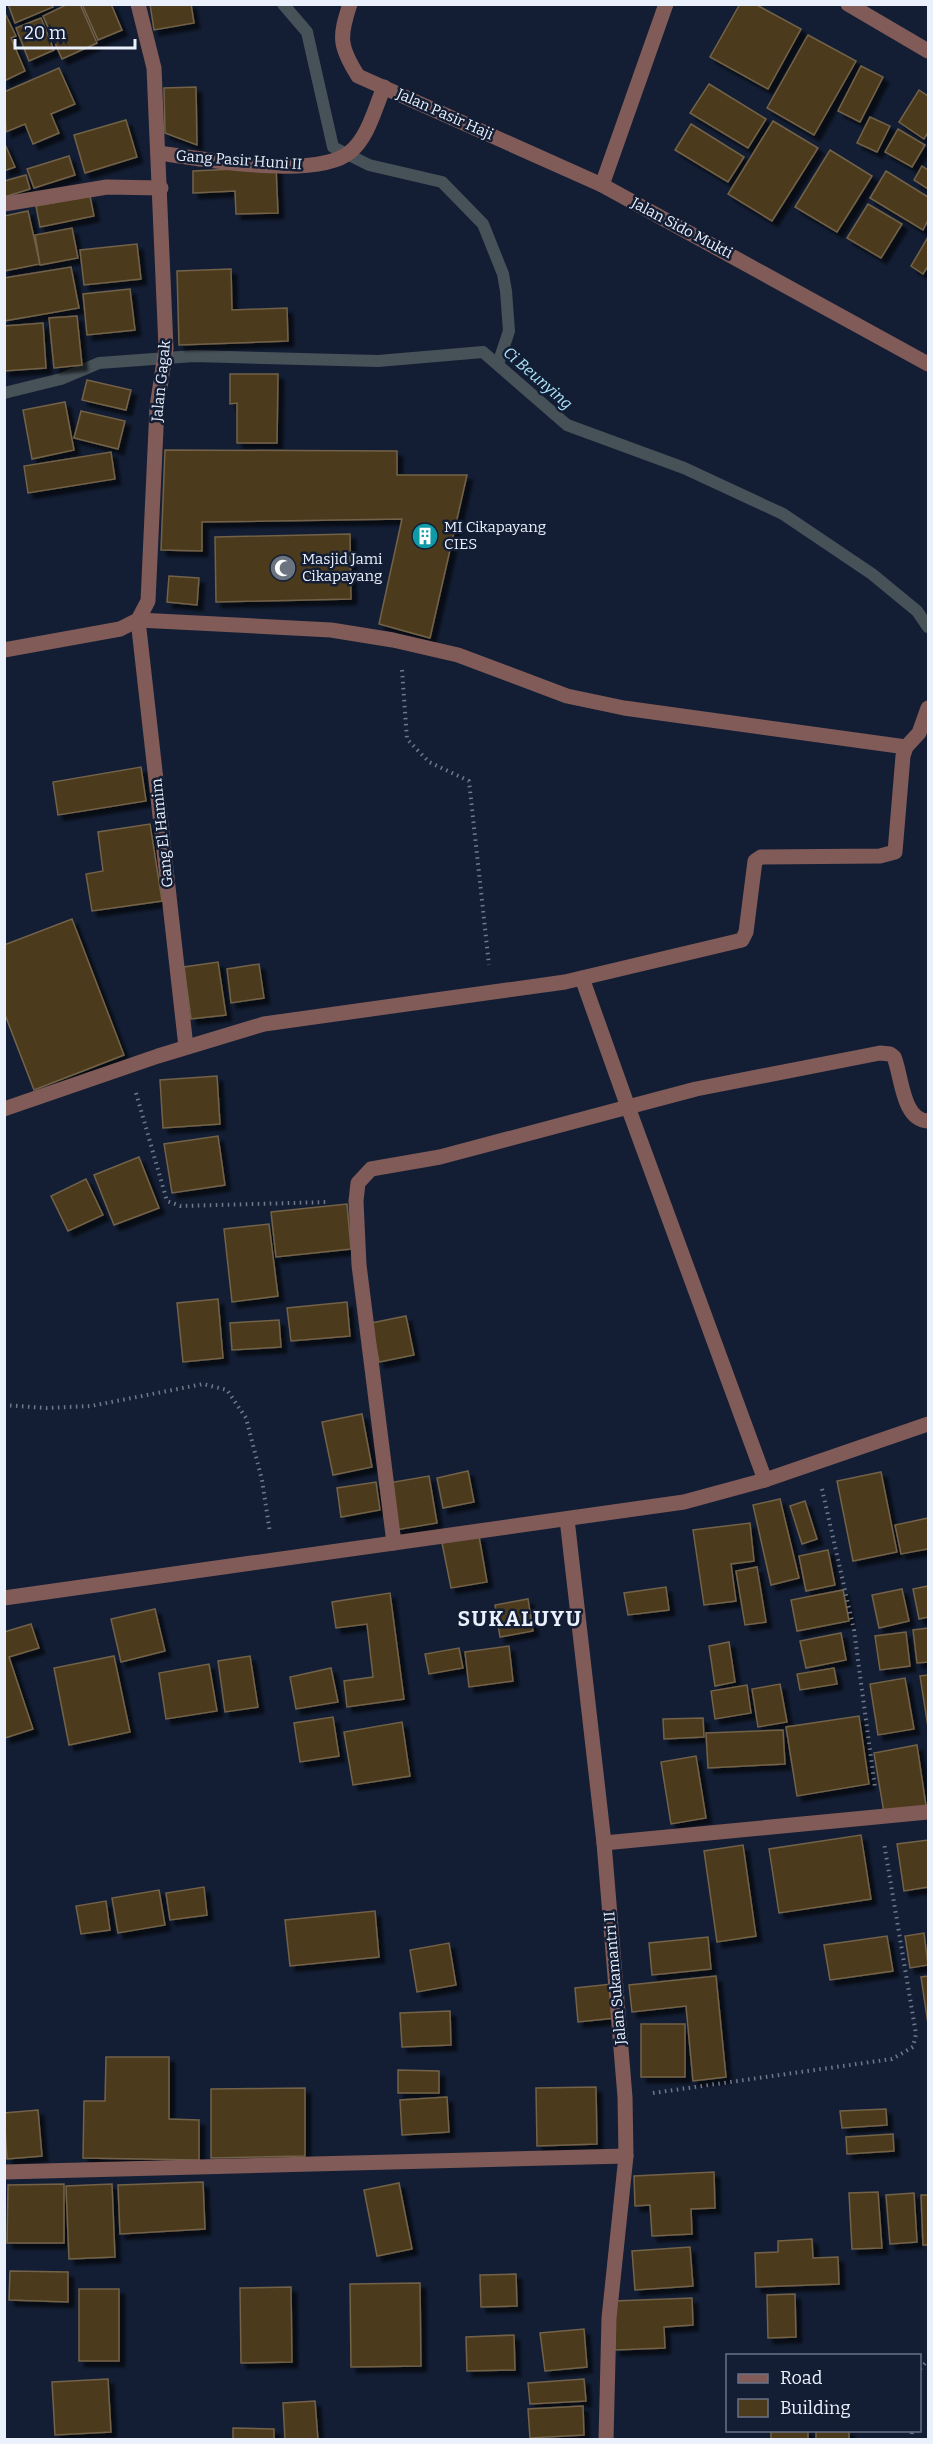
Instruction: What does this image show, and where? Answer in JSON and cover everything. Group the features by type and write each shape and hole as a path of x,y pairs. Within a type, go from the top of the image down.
{"street":[{"name":"Jalan Gagak","path":"138,4 154,68 166,348 157,407 148,601 138,620"},
{"name":"Jalan Pasir Haji","path":"350,4 341,31 344,53 358,76 603,185"},
{"path":"603,185 666,4"},
{"path":"848,4 928,51"},
{"name":"Gang Pasir Huni II","path":"159,153 283,166 333,163 350,153 361,142 384,87"},
{"name":"Jalan Sido Mukti","path":"603,185 928,364"},
{"path":"4,204 106,187 160,188"},
{"path":"4,650 120,629 138,620 331,630 458,655 579,699 624,708 906,747"},
{"name":"Gang El Hamim","path":"138,620 186,1047"},
{"path":"4,1109 186,1047 264,1024 492,993 582,978 742,940 746,932 755,861 761,857 880,856 895,852 906,747 919,733 928,708"},
{"path":"582,978 765,1480"},
{"path":"394,1543 359,1265 356,1201 358,1183 370,1169 440,1157 696,1089 880,1053 894,1057 909,1108 914,1116 928,1121"},
{"path":"4,1598 684,1502 765,1480 928,1424"},
{"name":"Jalan Sukamantri II","path":"567,1519 604,1843 626,2097 626,2156 609,2318 606,2439"},
{"path":"604,1843 928,1812"},
{"path":"4,2172 626,2156"}],"path":[{"path":"401,642 406,739 429,762 469,781 492,993"},
{"path":"128,1066 167,1201 181,1206 356,1201"},
{"path":"4,1405 46,1408 91,1406 203,1384 227,1390 246,1418 249,1428 262,1480 273,1561"},
{"path":"626,2097 892,2059 913,2047 916,2034 879,1817 854,1630 817,1462"}],"building":[{"path":"8,4 51,4 53,7 15,23"},
{"path":"68,4 80,4 97,43 62,59 43,16"},
{"path":"82,4 111,4 122,30 98,40"},
{"path":"150,4 191,4 194,23 154,30"},
{"path":"740,4 755,4 801,29 768,89 710,57"},
{"path":"4,11 16,36 11,38 25,71 4,81"},
{"path":"41,18 54,50 29,61 16,28"},
{"path":"808,35 856,61 814,135 767,108"},
{"path":"861,66 883,77 860,122 838,111"},
{"path":"59,68 75,104 51,114 59,133 33,144 25,124 6,132 4,92"},
{"path":"709,84 766,119 748,148 690,113"},
{"path":"196,87 197,145 165,133 164,88"},
{"path":"919,90 928,96 928,132 924,139 899,122"},
{"path":"870,117 890,126 877,152 857,143"},
{"path":"126,120 137,157 85,173 74,135"},
{"path":"773,121 818,148 772,221 728,194"},
{"path":"691,124 744,157 728,182 675,150"},
{"path":"898,129 925,145 912,167 885,152"},
{"path":"4,142 15,167 4,171"},
{"path":"830,150 872,176 837,232 795,207"},
{"path":"69,156 75,175 34,188 27,169"},
{"path":"922,166 928,170 928,189 914,180"},
{"path":"276,167 278,213 236,214 235,191 193,193 193,171"},
{"path":"886,171 928,197 928,220 923,230 870,198"},
{"path":"26,175 30,189 4,197 4,181"},
{"path":"90,196 94,216 40,227 36,206"},
{"path":"868,204 902,224 881,258 847,238"},
{"path":"28,211 40,264 4,271 4,216"},
{"path":"72,228 78,258 40,265 35,235"},
{"path":"928,237 928,266 923,274 911,266"},
{"path":"137,244 141,279 84,285 80,250"},
{"path":"71,267 79,308 4,321 4,278"},
{"path":"231,269 232,310 287,308 288,341 179,345 177,271"},
{"path":"130,289 135,330 87,335 83,294"},
{"path":"77,316 82,365 54,368 49,318"},
{"path":"43,323 46,368 4,371 4,326"},
{"path":"230,374 278,374 277,443 237,443 237,403 230,404"},
{"path":"87,380 131,390 126,410 82,400"},
{"path":"65,402 74,450 32,459 23,410"},
{"path":"81,411 125,421 118,449 74,438"},
{"name":"MI Cikapayang CIES","path":"165,450 397,451 397,475 467,475 430,638 379,624 402,519 202,522 202,551 161,550"},
{"path":"111,452 115,479 28,493 24,466"},
{"name":"Masjid Jami Cikapayang","path":"350,534 351,599 216,602 215,537"},
{"path":"169,576 199,578 197,605 167,602"},
{"path":"141,767 146,801 58,815 53,782"},
{"path":"150,824 162,901 92,911 86,874 103,871 98,832"},
{"path":"72,919 124,1055 34,1090 4,1012 4,945"},
{"path":"218,962 226,1015 191,1019 184,967"},
{"path":"259,964 264,998 231,1003 227,969"},
{"path":"217,1076 220,1124 163,1128 160,1080"},
{"path":"218,1136 225,1185 172,1193 164,1144"},
{"path":"139,1157 159,1208 114,1225 94,1175"},
{"path":"86,1179 103,1215 68,1231 51,1196"},
{"path":"347,1204 351,1249 276,1257 271,1212"},
{"path":"269,1224 278,1296 232,1302 224,1229"},
{"path":"218,1299 223,1358 183,1362 177,1303"},
{"path":"347,1302 350,1336 291,1341 287,1308"},
{"path":"406,1316 414,1355 379,1362 371,1323"},
{"path":"279,1320 281,1347 232,1350 230,1323"},
{"path":"362,1414 372,1467 333,1475 322,1422"},
{"path":"468,1471 474,1502 443,1508 437,1478"},
{"path":"881,1472 897,1552 853,1561 837,1481"},
{"path":"429,1476 437,1523 396,1530 388,1483"},
{"path":"376,1482 380,1510 341,1517 337,1488"},
{"path":"780,1499 799,1578 771,1585 753,1505"},
{"path":"805,1501 817,1539 802,1544 790,1506"},
{"path":"928,1518 928,1549 901,1554 895,1525"},
{"path":"750,1523 754,1561 731,1564 736,1601 704,1605 693,1530"},
{"path":"479,1536 487,1582 451,1588 442,1543"},
{"path":"828,1550 835,1585 806,1591 799,1556"},
{"path":"757,1567 766,1622 745,1625 736,1571"},
{"path":"928,1586 928,1617 919,1619 913,1589"},
{"path":"666,1587 669,1610 628,1615 624,1593"},
{"path":"902,1589 909,1621 879,1628 872,1595"},
{"path":"843,1590 849,1621 797,1631 791,1600"},
{"path":"390,1593 404,1699 347,1707 344,1681 373,1677 367,1624 336,1628 332,1602"},
{"path":"528,1599 533,1631 500,1637 495,1605"},
{"path":"155,1609 165,1651 121,1662 111,1619"},
{"path":"31,1624 39,1648 9,1657 33,1729 5,1738 4,1632"},
{"path":"928,1628 928,1662 917,1663 913,1630"},
{"path":"906,1632 910,1666 880,1670 875,1636"},
{"path":"841,1633 846,1660 806,1668 800,1641"},
{"path":"729,1642 735,1682 715,1686 709,1646"},
{"path":"509,1646 513,1681 469,1687 465,1652"},
{"path":"459,1648 463,1668 429,1674 425,1654"},
{"path":"114,1656 130,1732 69,1745 54,1668"},
{"path":"250,1656 258,1707 225,1712 218,1661"},
{"path":"209,1664 217,1711 166,1719 159,1673"},
{"path":"331,1668 338,1702 296,1709 290,1677"},
{"path":"834,1668 837,1684 800,1690 797,1674"},
{"path":"928,1675 928,1727 920,1676"},
{"path":"905,1678 914,1729 878,1735 870,1684"},
{"path":"780,1684 787,1722 758,1727 752,1689"},
{"path":"747,1685 751,1713 715,1719 711,1691"},
{"path":"859,1716 869,1784 797,1796 786,1727"},
{"path":"333,1717 339,1756 300,1762 294,1723"},
{"path":"703,1718 704,1737 664,1739 663,1719"},
{"path":"402,1722 410,1776 353,1785 344,1732"},
{"path":"783,1730 785,1764 708,1768 706,1733"},
{"path":"917,1745 926,1806 884,1813 874,1753"},
{"path":"696,1756 706,1818 671,1824 661,1762"},
{"path":"861,1835 871,1899 779,1913 769,1849"},
{"path":"928,1840 928,1887 904,1891 897,1844"},
{"path":"743,1845 756,1936 717,1942 704,1851"},
{"path":"204,1887 207,1915 170,1920 166,1893"},
{"path":"159,1890 165,1925 118,1933 112,1898"},
{"path":"106,1901 110,1930 81,1934 76,1906"},
{"path":"375,1911 379,1957 290,1966 285,1920"},
{"path":"924,1933 928,1965 910,1968 905,1936"},
{"path":"887,1936 893,1971 830,1980 824,1945"},
{"path":"708,1937 711,1969 652,1975 649,1943"},
{"path":"449,1943 456,1985 417,1992 410,1950"},
{"path":"716,1976 726,2077 693,2081 686,2006 632,2012 629,1985"},
{"path":"928,1976 928,2024 921,1977"},
{"path":"612,1984 616,2018 578,2022 575,1988"},
{"path":"450,2011 451,2045 402,2047 400,2013"},
{"path":"641,2024 685,2024 685,2077 641,2077"},
{"path":"106,2057 169,2057 169,2119 199,2120 199,2160 83,2158 84,2101 105,2101"},
{"path":"398,2070 439,2071 439,2093 398,2093"},
{"path":"596,2087 597,2144 537,2146 536,2088"},
{"path":"305,2088 305,2156 211,2158 211,2089"},
{"path":"447,2097 449,2132 402,2135 400,2100"},
{"path":"886,2109 887,2125 842,2128 840,2111"},
{"path":"38,2110 42,2156 7,2159 4,2113"},
{"path":"893,2134 894,2151 847,2154 846,2137"},
{"path":"714,2172 715,2208 691,2209 692,2234 652,2236 650,2205 635,2206 634,2176"},
{"path":"203,2182 205,2229 120,2234 118,2185"},
{"path":"399,2183 412,2249 377,2256 364,2190"},
{"path":"64,2184 64,2243 7,2243 8,2185"},
{"path":"112,2184 115,2257 69,2259 66,2186"},
{"path":"878,2192 882,2248 852,2249 849,2193"},
{"path":"914,2193 917,2242 890,2244 886,2195"},
{"path":"921,2195 928,2195 928,2245 923,2245"},
{"path":"812,2239 813,2258 838,2257 839,2284 756,2287 755,2253 778,2252 778,2241"},
{"path":"690,2247 693,2286 635,2290 632,2251"},
{"path":"10,2271 68,2272 68,2302 9,2300"},
{"path":"516,2274 517,2306 481,2307 480,2275"},
{"path":"420,2283 421,2366 351,2367 350,2284"},
{"path":"291,2287 292,2362 241,2363 240,2288"},
{"path":"79,2289 119,2289 119,2361 79,2361"},
{"path":"795,2294 796,2337 768,2338 767,2295"},
{"path":"692,2298 693,2325 664,2327 665,2348 615,2350 614,2301"},
{"path":"584,2329 587,2367 545,2371 540,2333"},
{"path":"514,2335 515,2370 467,2371 466,2337"},
{"path":"108,2379 111,2432 55,2435 52,2382"},
{"path":"584,2379 586,2401 530,2404 528,2383"},
{"path":"315,2401 318,2440 285,2440 283,2403"},
{"path":"583,2406 584,2435 530,2438 528,2409"},
{"path":"233,2428 274,2429 274,2440 233,2440"},
{"path":"771,2432 808,2432 808,2440 771,2440"},
{"path":"816,2432 849,2432 849,2440 816,2440"}],"waterway":[{"path":"283,4 307,32 333,147 369,165 442,182 483,224 503,274 506,291 509,331 498,364"},
{"name":"Ci Beunying","path":"4,393 61,379 99,363 194,356 378,361 483,352 567,425 684,468 783,514 872,574 917,611 928,627"}],"place":[{"name":"MI Cikapayang CIES","path":"425,536"},
{"name":"Masjid Jami Cikapayang","path":"283,568"}],"district":[{"name":"SUKALUYU","path":"520,1619"}]}
